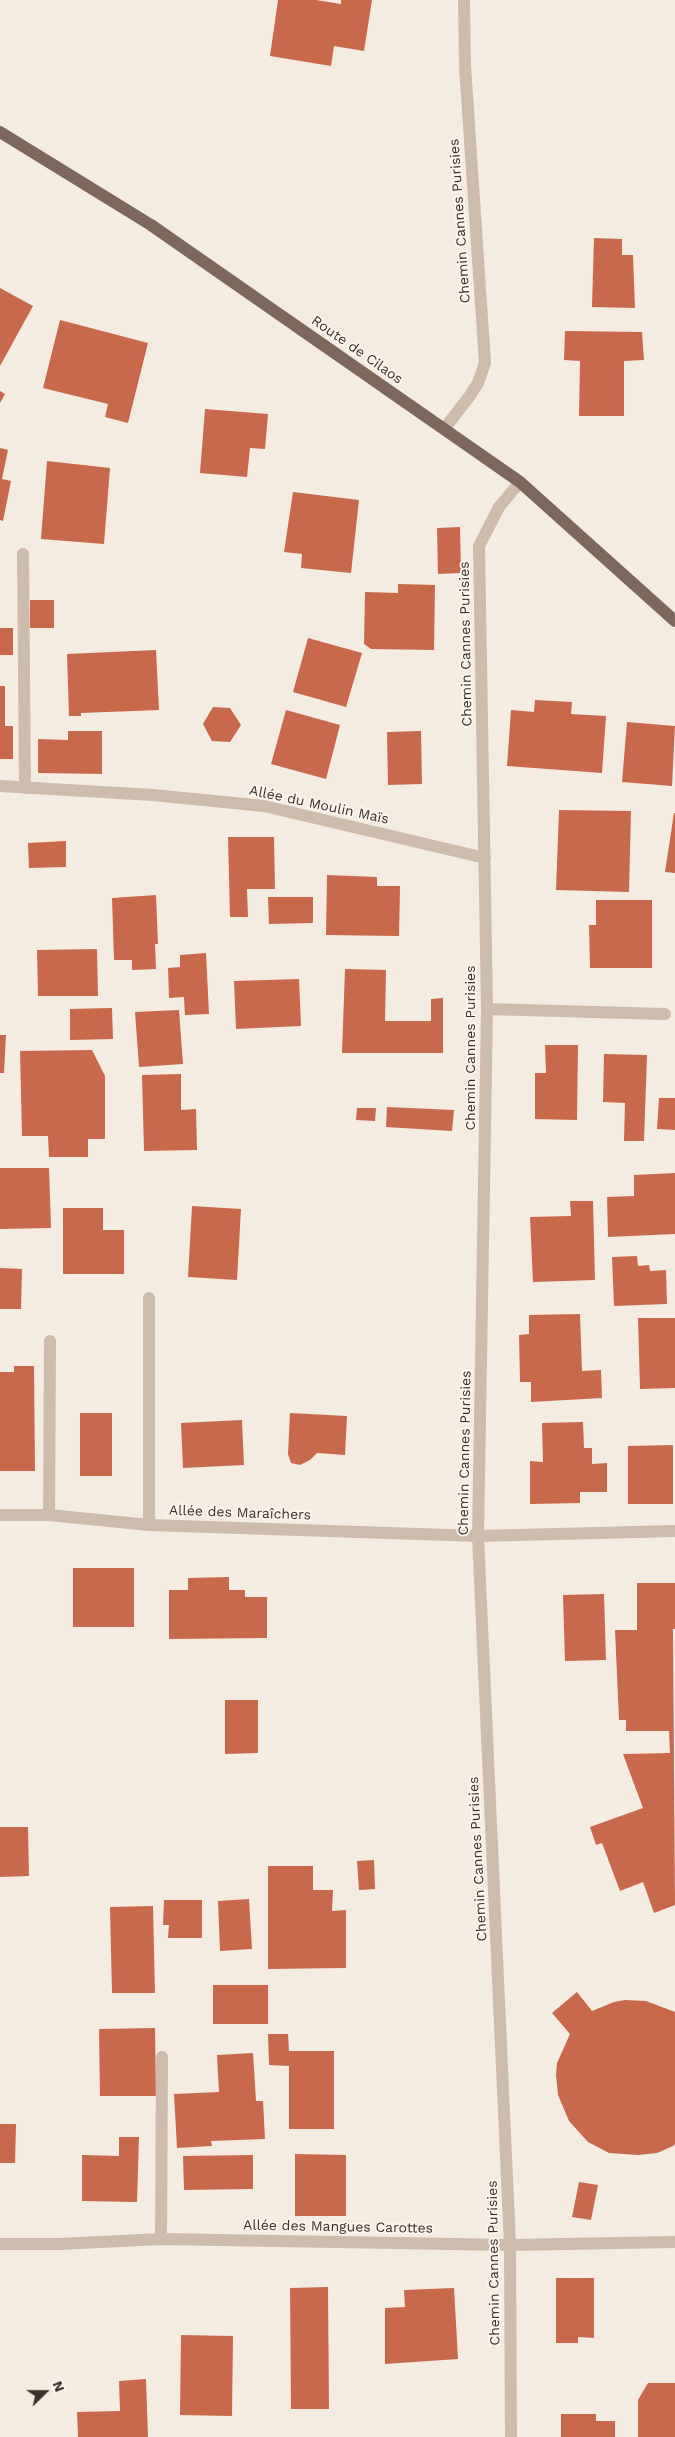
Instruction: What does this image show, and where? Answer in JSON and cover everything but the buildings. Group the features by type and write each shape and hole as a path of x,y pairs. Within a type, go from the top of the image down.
{"main road":[{"name":"Route de Cilaos","path":"0,132 150,226 520,482 675,621"}],"street":[{"name":"Chemin Cannes Purisies","path":"444,429 478,383 485,363 465,66 464,0"},
{"name":"Chemin Cannes Purisies","path":"511,2437 510,2245 478,1536 487,1009 480,546 499,507 520,482"},
{"path":"23,554 25,788"},
{"name":"Allée du Moulin Maïs","path":"0,786 153,794 264,806 485,858"},
{"path":"487,1009 665,1014"},
{"path":"149,1298 149,1525"},
{"path":"49,1515 50,1341"},
{"name":"Allée des Maraîchers","path":"0,1515 49,1515 149,1525 478,1536 675,1531"},
{"path":"161,2238 162,2057"},
{"name":"Allée des Mangues Carottes","path":"0,2244 60,2244 161,2238 510,2245 675,2242"}]}
